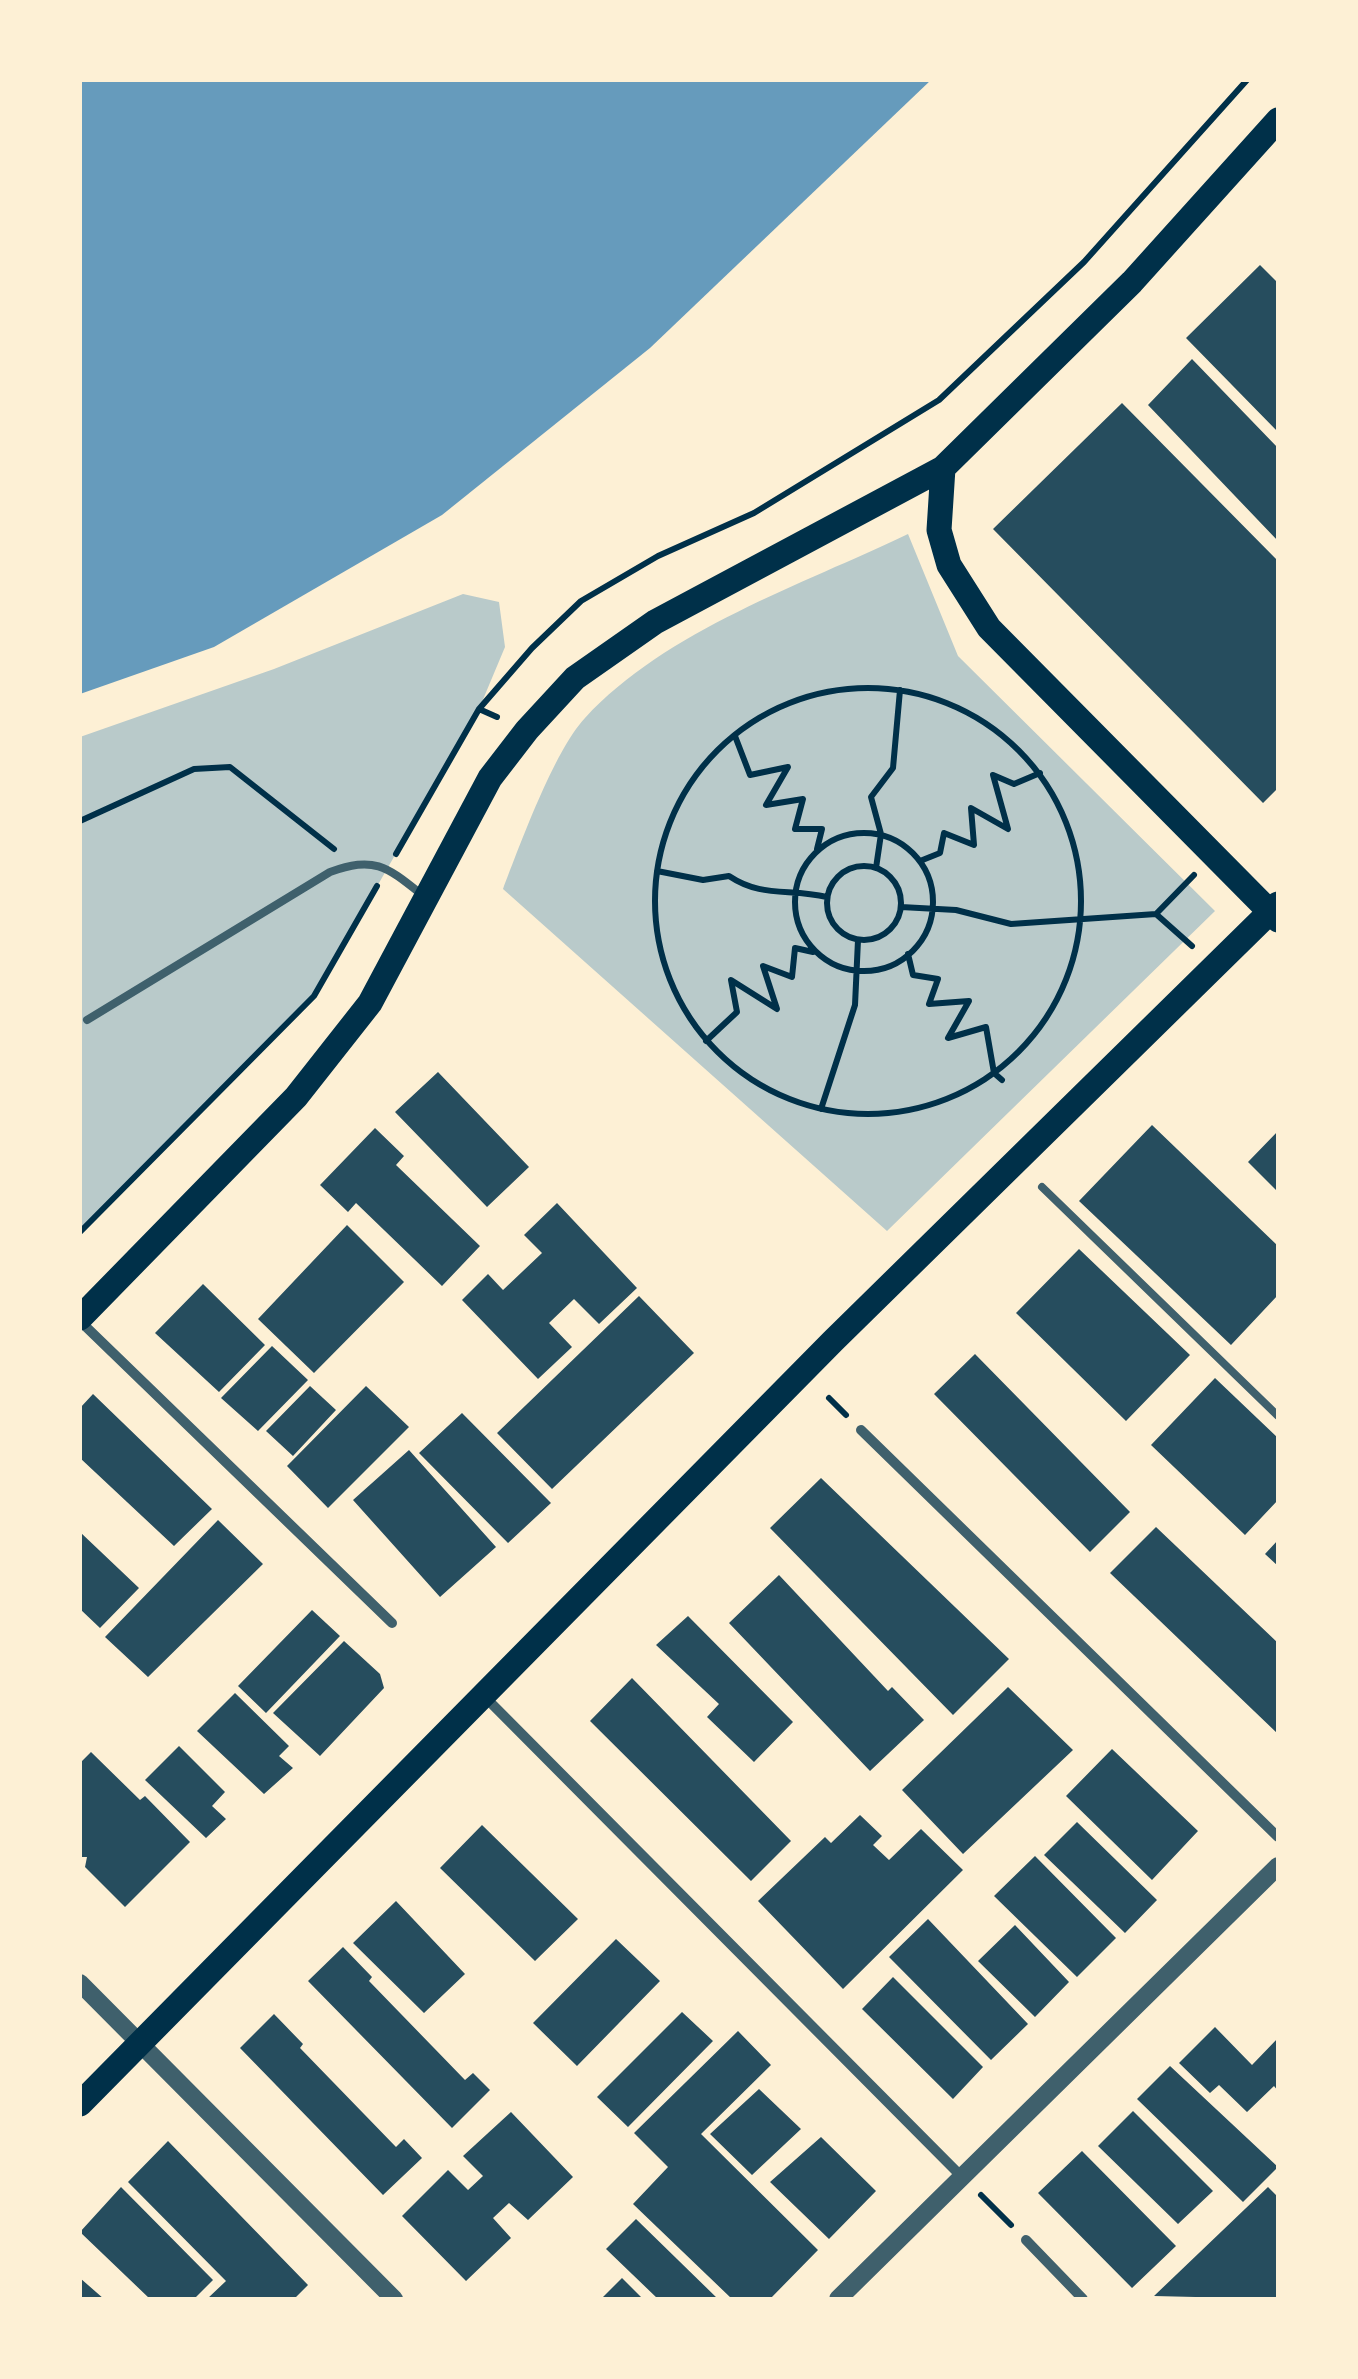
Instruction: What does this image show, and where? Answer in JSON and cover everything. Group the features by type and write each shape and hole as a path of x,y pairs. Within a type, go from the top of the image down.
{"main road":[{"path":"80,1320 296,1097 370,1003 490,778 526,730 575,678 655,622 944,468 1132,282 1278,120"},
{"path":"80,2104 833,1341 1275,912 1212,856 989,628 964,595 938,530 944,468"}],"street":[{"path":"80,1320 392,1623"},
{"path":"860,1430 1278,1837"},
{"path":"482,1694 962,2176"},
{"path":"838,2299 1278,1866"},
{"path":"80,1983 394,2299"},
{"path":"1026,2240 1083,2299"}],"lane":[{"path":"86,1020 304,885 353,864 388,867 428,900"},
{"path":"1042,1188 1278,1416"}],"path":[{"path":"80,1232 314,996 479,709 581,601 658,556 754,513 939,400 1084,262 1246,80"},
{"path":"865,688 900,690 964,710 992,727 1040,773 1074,842 1081,880 1081,919 1072,963 1054,1005 1028,1042 994,1073 954,1096 911,1110 866,1114 820,1109 764,1087 739,1072 706,1041 680,1003 662,961 655,916 657,871 666,832 683,796 706,764 734,736 796,701 865,688"},
{"path":"876,868 881,834 872,798 893,768 900,690"},
{"path":"479,709 526,730"},
{"path":"734,736 750,775 788,766 766,804 803,799 795,829 822,829 817,850 803,868 795,890 801,934 815,952 833,964 855,970 878,970 908,954 927,930 933,908 932,888 920,861 899,842 881,834 847,835 817,850"},
{"path":"80,821 194,768 230,767 353,864"},
{"path":"920,861 940,853 944,832 974,845 971,808 1008,829 993,775 1014,784 1040,773"},
{"path":"901,907 933,908 1011,924 1156,914 1212,856"},
{"path":"863,866 876,868 896,883 901,907 898,919 882,936 858,940 847,937 830,920 827,896 840,875 863,866"},
{"path":"657,871 703,880 728,876 753,892 795,890 827,896"},
{"path":"1156,914 1215,967"},
{"path":"820,1109 854,1006 858,940"},
{"path":"706,1041 737,1012 731,980 777,1009 762,966 792,977 795,948 815,952"},
{"path":"908,954 913,975 938,979 929,1004 969,1001 948,1038 986,1028 994,1073 1002,1080"},
{"path":"962,2176 1026,2240"}],"shaded area":[{"path":"908,534 958,656 1215,911 887,1231 503,889 562,752 585,718 618,687 655,659 737,612"},
{"path":"463,594 499,602 505,647 479,709 314,996 80,1232 80,737 274,669"}],"water":[{"path":"80,80 931,80 650,348 442,515 214,647 80,694"}],"building":[{"path":"1260,265 1278,283 1278,432 1186,338"},
{"path":"1192,359 1278,448 1278,541 1148,405"},
{"path":"1122,403 1278,561 1278,788 1263,803 993,529"},
{"path":"438,1072 529,1167 487,1207 395,1112"},
{"path":"1152,1125 1278,1246 1278,1295 1231,1345 1079,1201"},
{"path":"375,1128 404,1156 396,1165 480,1246 442,1286 356,1203 348,1212 320,1185"},
{"path":"1278,1131 1278,1192 1248,1162"},
{"path":"557,1203 637,1288 599,1324 574,1299 549,1323 572,1347 538,1379 462,1300 488,1274 503,1290 542,1253 524,1235"},
{"path":"347,1225 404,1282 314,1373 258,1319"},
{"path":"1079,1249 1190,1355 1126,1421 1016,1313"},
{"path":"203,1284 265,1345 219,1392 155,1333"},
{"path":"639,1296 694,1353 552,1489 497,1433"},
{"path":"272,1346 308,1380 258,1431 221,1398"},
{"path":"975,1354 1130,1512 1090,1552 934,1394"},
{"path":"1215,1378 1278,1438 1278,1500 1245,1535 1151,1445"},
{"path":"310,1386 336,1410 293,1456 266,1431"},
{"path":"366,1386 409,1427 328,1508 287,1466"},
{"path":"93,1394 212,1509 174,1546 80,1458 80,1408"},
{"path":"462,1413 551,1503 508,1543 419,1453"},
{"path":"409,1450 496,1547 440,1597 353,1500"},
{"path":"821,1478 1009,1659 953,1715 770,1528"},
{"path":"218,1520 263,1564 148,1677 105,1637"},
{"path":"1156,1527 1278,1643 1278,1734 1110,1573"},
{"path":"80,1532 139,1588 100,1628 80,1609"},
{"path":"1278,1540 1278,1566 1265,1554"},
{"path":"779,1575 888,1691 892,1687 924,1720 870,1771 729,1623"},
{"path":"312,1610 340,1636 266,1713 238,1686"},
{"path":"688,1616 793,1722 754,1762 707,1717 719,1704 656,1645"},
{"path":"344,1641 380,1674 384,1688 320,1756 273,1713"},
{"path":"632,1678 791,1841 751,1881 590,1721"},
{"path":"1008,1687 1073,1750 963,1854 902,1790"},
{"path":"235,1693 289,1746 279,1756 293,1768 264,1794 197,1731"},
{"path":"179,1746 225,1792 212,1806 226,1819 206,1838 145,1780"},
{"path":"1112,1749 1198,1831 1152,1880 1066,1796"},
{"path":"91,1752 140,1800 145,1796 190,1842 125,1907 85,1867 87,1857 80,1857 80,1763"},
{"path":"860,1815 882,1836 873,1845 889,1860 921,1829 963,1870 843,1989 758,1901 825,1837 831,1843"},
{"path":"1077,1822 1157,1900 1125,1933 1044,1855"},
{"path":"482,1825 578,1919 535,1961 440,1868"},
{"path":"1035,1856 1116,1938 1077,1977 994,1896"},
{"path":"396,1901 465,1974 424,2013 353,1943"},
{"path":"928,1919 1028,2024 991,2060 889,1957"},
{"path":"1015,1925 1069,1982 1035,2017 978,1961"},
{"path":"616,1939 660,1981 577,2066 533,2023"},
{"path":"343,1947 372,1977 369,1981 465,2080 473,2073 490,2090 452,2128 308,1981"},
{"path":"893,1977 983,2067 953,2099 862,2009"},
{"path":"682,2012 713,2041 628,2127 597,2097"},
{"path":"274,2014 303,2044 300,2048 396,2147 404,2139 422,2158 383,2195 240,2048"},
{"path":"1215,2027 1252,2065 1278,2038 1278,2091 1274,2086 1247,2112 1219,2085 1210,2093 1179,2063"},
{"path":"738,2031 771,2065 701,2134 818,2250 770,2299 732,2299 633,2204 668,2167 634,2133"},
{"path":"1170,2066 1278,2167 1243,2202 1137,2099"},
{"path":"759,2089 801,2129 752,2175 710,2134"},
{"path":"1133,2111 1213,2191 1178,2224 1098,2146"},
{"path":"511,2112 573,2177 528,2220 509,2203 493,2218 511,2238 466,2281 402,2216 448,2170 468,2190 483,2176 463,2156"},
{"path":"821,2137 876,2191 829,2239 770,2182"},
{"path":"168,2141 308,2285 294,2299 207,2299 226,2281 128,2182"},
{"path":"1082,2151 1176,2246 1132,2288 1038,2193"},
{"path":"121,2187 213,2280 194,2299 150,2299 80,2232"},
{"path":"1268,2187 1278,2197 1278,2299 1154,2296"},
{"path":"636,2219 718,2299 658,2299 606,2249"},
{"path":"80,2278 104,2299 80,2299"},
{"path":"622,2278 643,2299 601,2299"}]}
